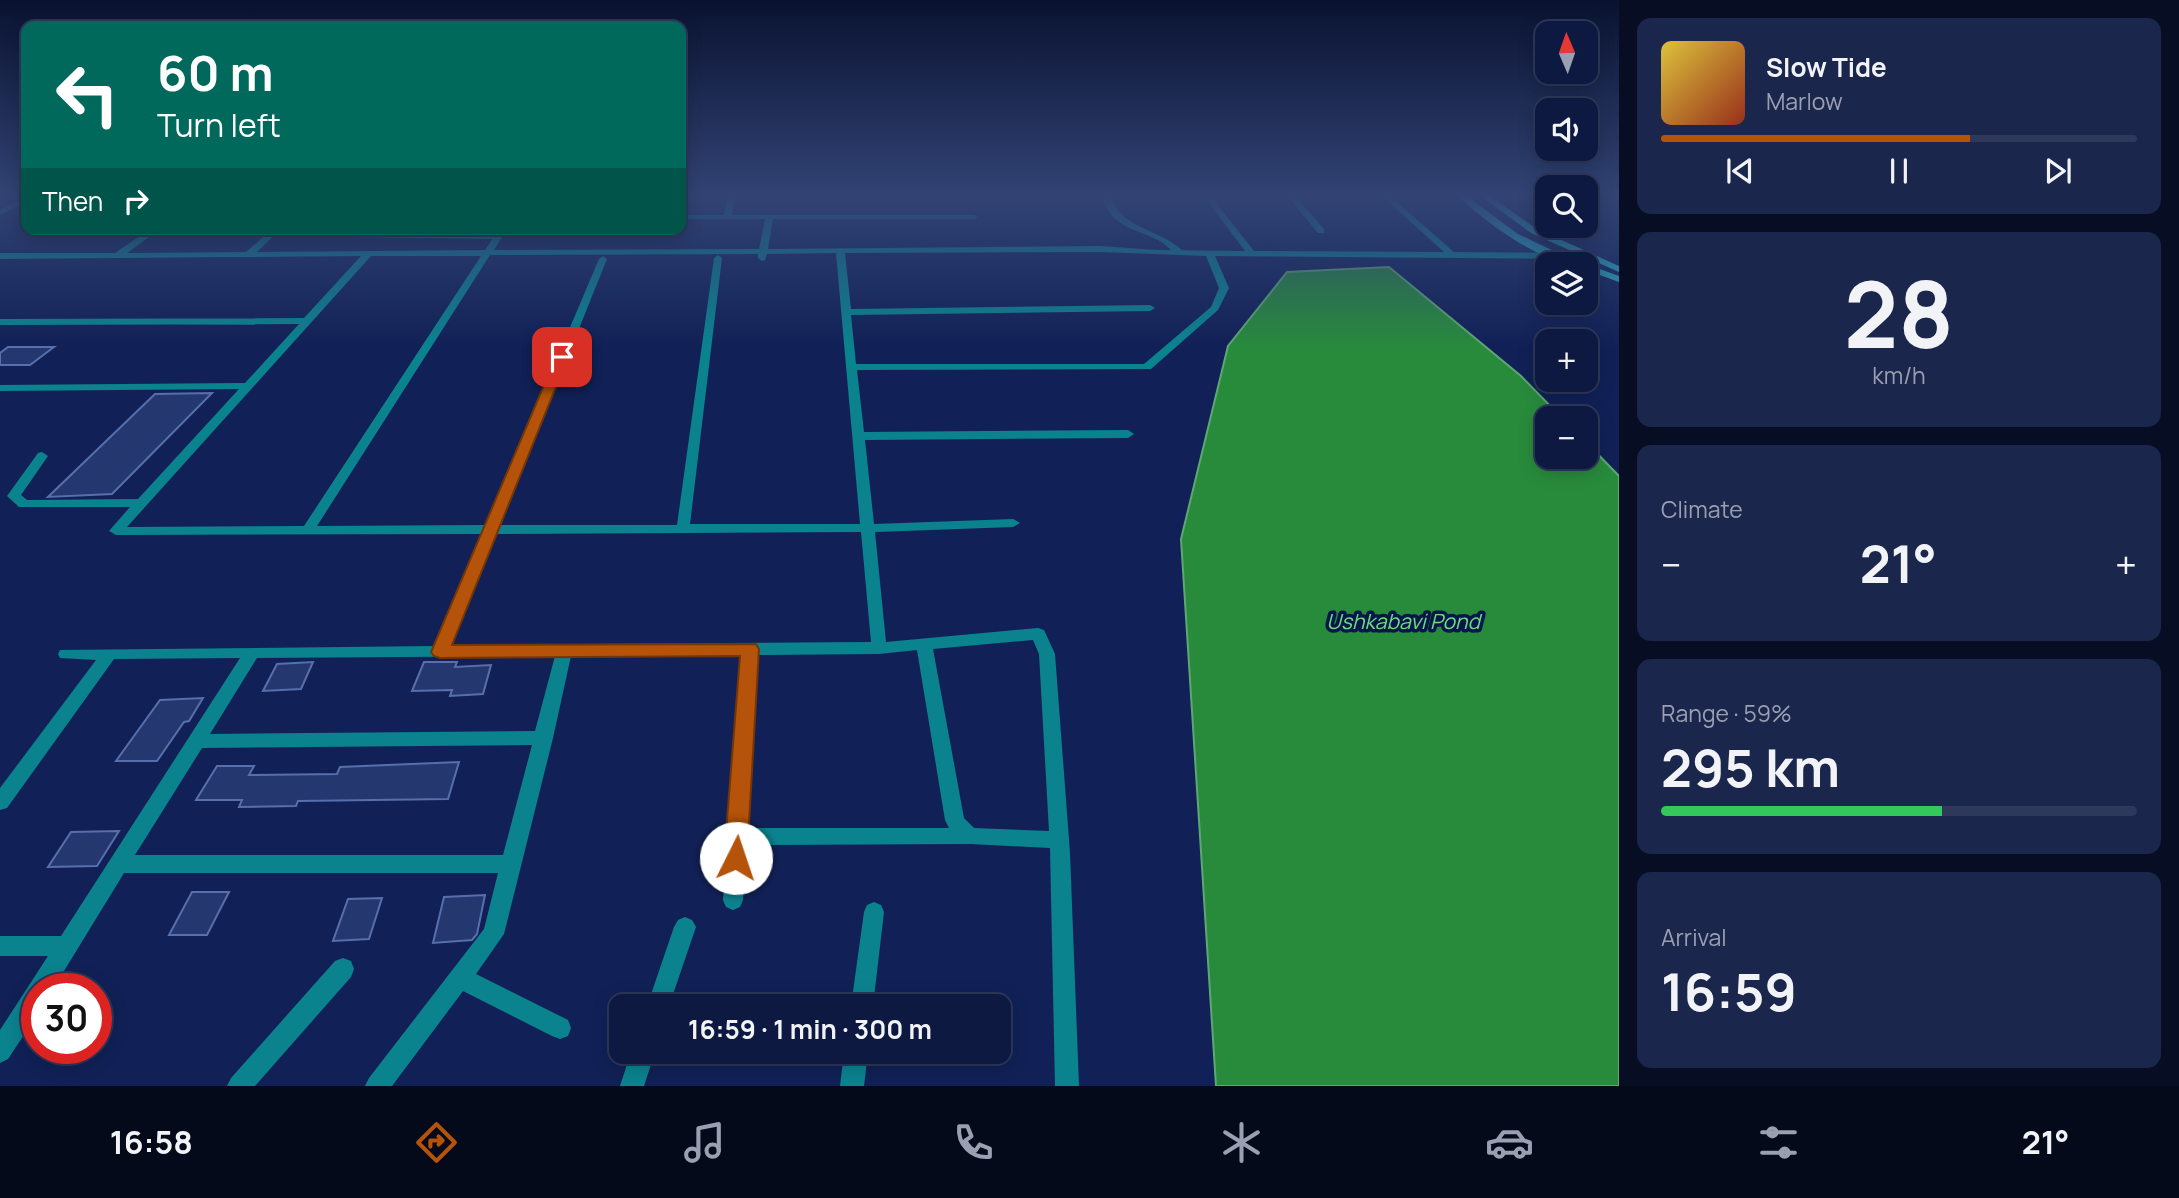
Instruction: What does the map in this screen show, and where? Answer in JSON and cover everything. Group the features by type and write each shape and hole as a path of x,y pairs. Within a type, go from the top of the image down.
{"main road":[{"path":"1598,260 1619,269"},
{"path":"1598,271 1619,279"}],"street":[{"path":"114,258 132,246"},
{"path":"249,254 258,246"},
{"path":"308,530 492,246"},
{"path":"763,254 764,246"},
{"path":"1174,246 1180,253"},
{"path":"1245,246 1251,253"},
{"path":"1441,246 1452,255"},
{"path":"0,256 1107,256 1158,253 1535,256"},
{"path":"852,367 1147,367 1215,308 1224,288 1209,253"},
{"path":"0,262 249,254 366,257"},
{"path":"485,256 603,259 718,258 763,254"},
{"path":"841,254 879,648"},
{"path":"366,257 116,531 868,528 1013,523"},
{"path":"684,529 718,258"},
{"path":"440,652 603,259"},
{"path":"846,312 1150,308"},
{"path":"0,322 307,321"},
{"path":"0,388 248,386"},
{"path":"859,436 1128,434"},
{"path":"41,456 14,496 24,504 141,503"},
{"path":"66,654 879,648 1038,634 1047,654 1059,840 1067,1086"},
{"path":"925,644 955,820 962,831 971,836"},
{"path":"733,900 750,649"},
{"path":"377,1086 493,934 564,651"},
{"path":"50,973 252,653"},
{"path":"0,802 109,654"},
{"path":"197,741 544,738"},
{"path":"737,837 971,836 1059,840"},
{"path":"120,863 512,864"},
{"path":"864,994 874,912"},
{"path":"662,994 685,927"},
{"path":"0,946 68,946"},
{"path":"239,1086 343,969"},
{"path":"460,977 560,1028"},
{"path":"0,1051 21,1019"},
{"path":"632,1086 639,1064"},
{"path":"852,1086 855,1064"}],"water":[{"name":"Ushkabavi Pond","path":"1389,267 1521,376 1550,406 1535,406 1535,469 1598,469 1598,454 1619,476 1619,1086 1216,1086 1181,539 1228,346 1287,272"}],"building":[{"path":"8,347 54,347 30,365 0,365 0,353"},
{"path":"212,393 112,494 48,497 155,394"},
{"path":"313,662 301,689 263,691 277,664"},
{"path":"424,662 457,662 455,667 491,665 483,694 450,696 452,690 412,691"},
{"path":"203,698 189,721 184,722 157,761 116,761 160,700"},
{"path":"459,762 448,799 298,801 296,806 239,807 242,800 196,800 217,766 254,766 249,775 337,774 340,767"},
{"path":"119,831 97,866 48,867 71,832"},
{"path":"192,892 229,892 207,935 169,935"},
{"path":"485,895 477,934 472,940 433,943 444,897"},
{"path":"382,898 369,939 333,941 348,899"}],"route":[{"path":"562,357 440,652 750,649 736,858"}]}
